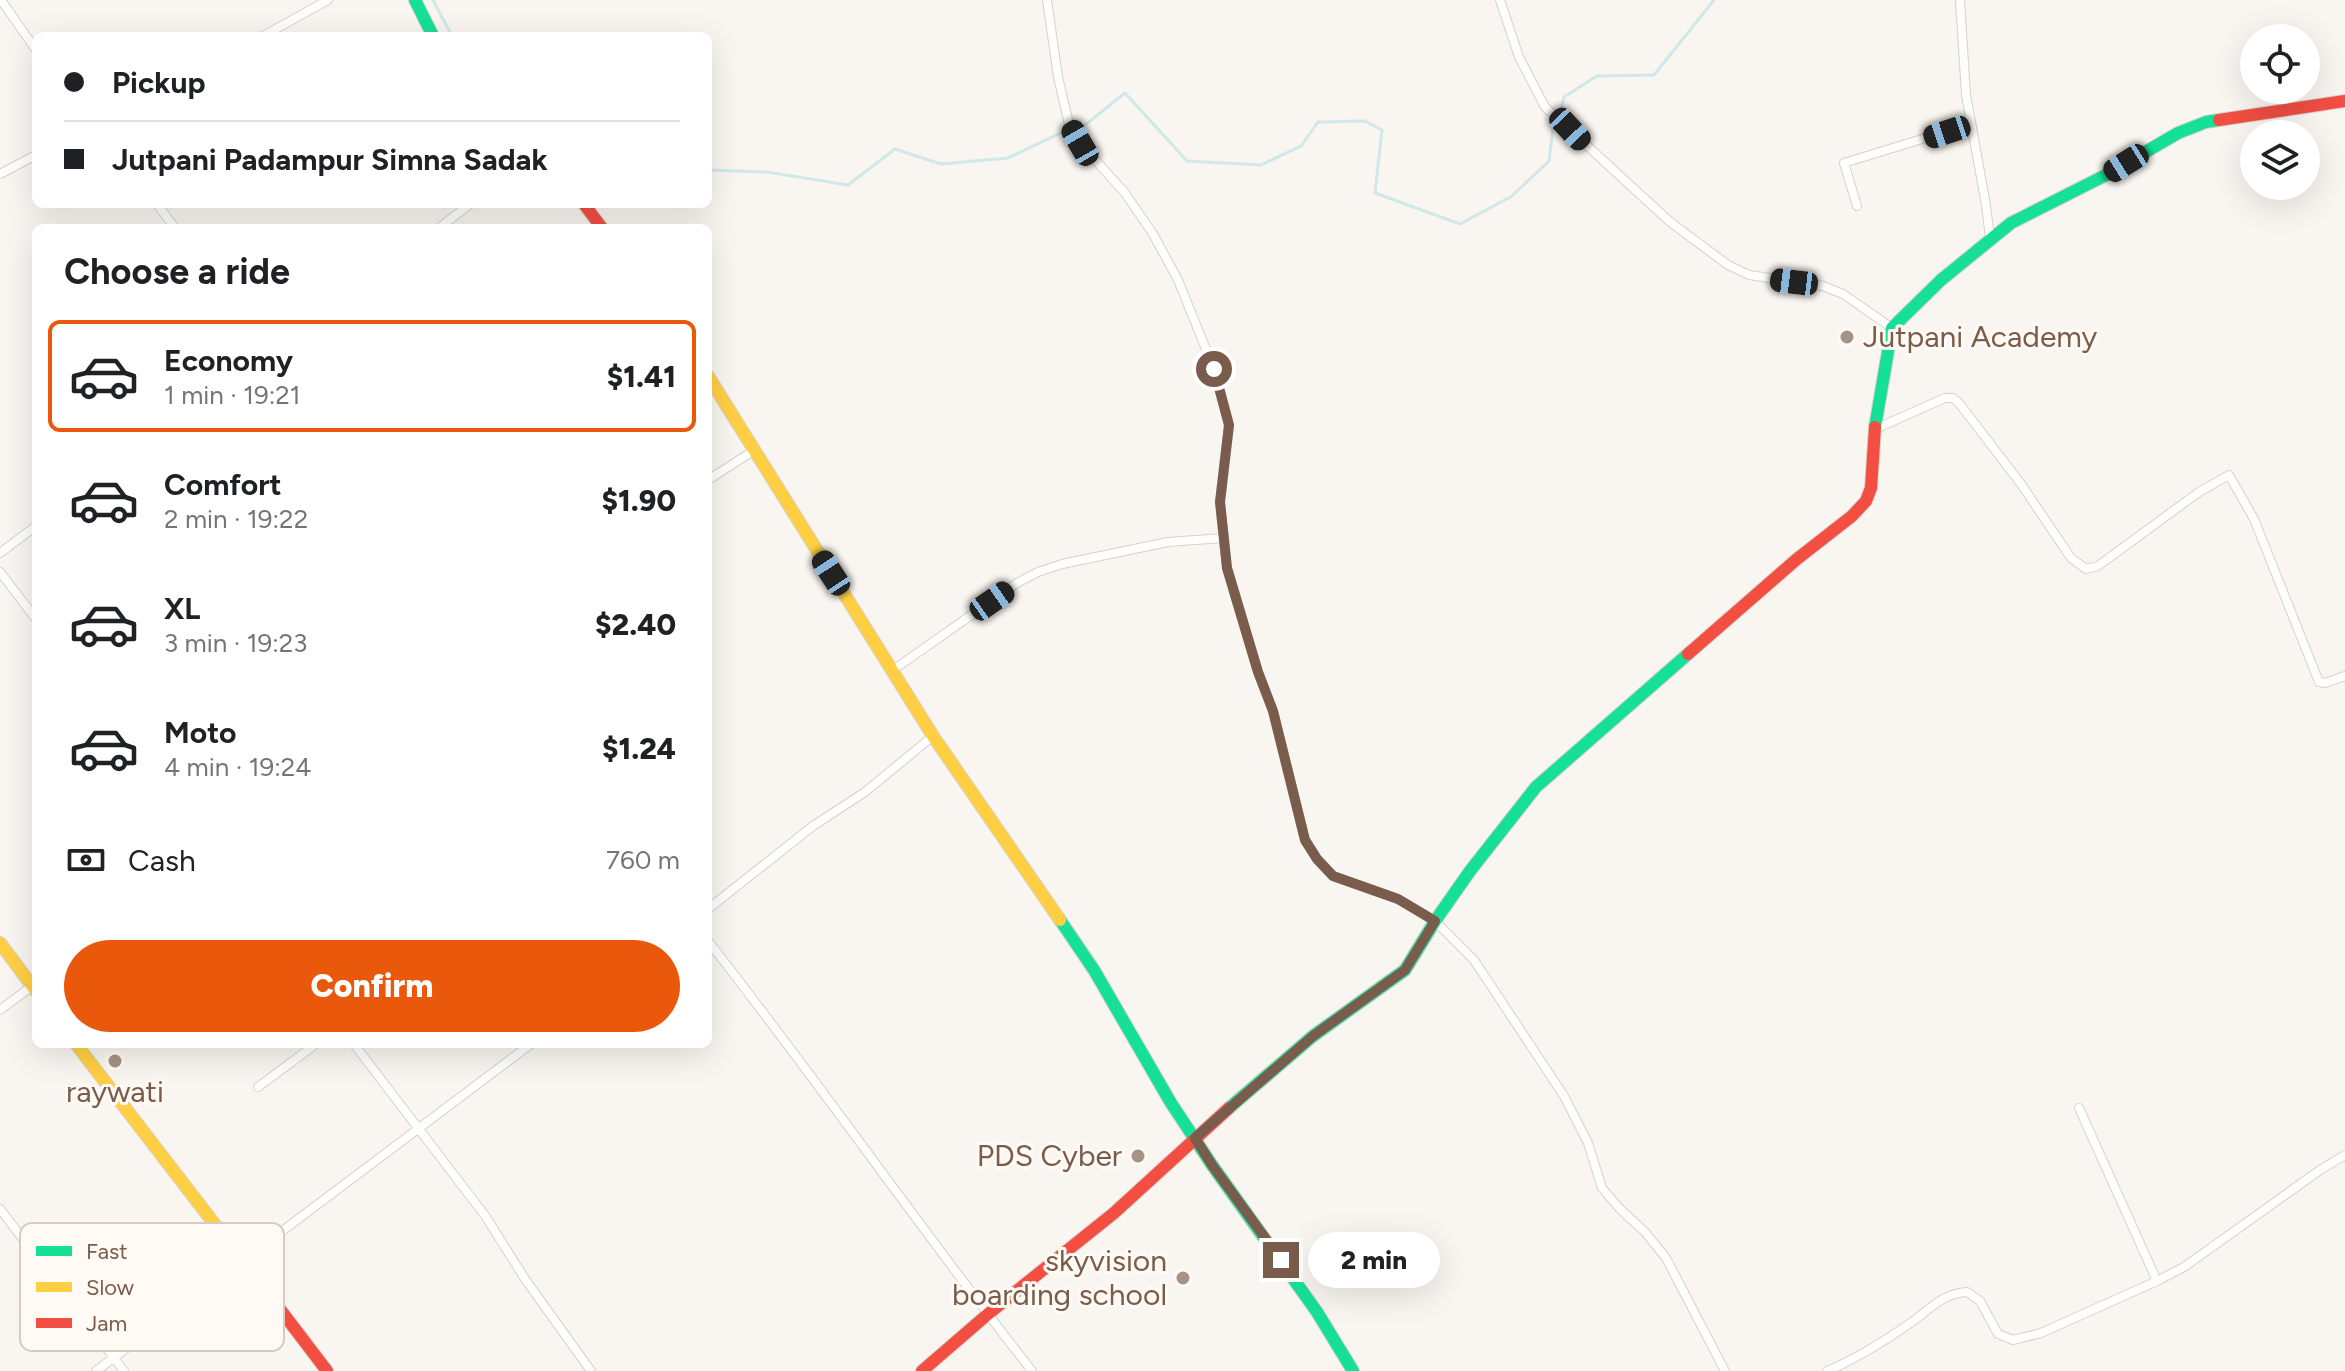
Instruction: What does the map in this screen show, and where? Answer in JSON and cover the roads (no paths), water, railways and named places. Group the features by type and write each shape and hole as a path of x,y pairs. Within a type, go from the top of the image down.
{"street":[{"path":"1,0 32,44"},
{"path":"270,32 328,0"},
{"path":"415,0 431,32"},
{"path":"1047,0 1058,77 1069,124 1080,143 1125,193 1153,234 1178,280 1214,369 1229,425 1220,502 1227,568 1273,711 1305,840 1333,876 1398,899 1435,921 1474,960 1564,1096 1588,1143 1602,1188 1666,1258 1725,1371"},
{"path":"1500,0 1519,57 1545,107 1669,221 1728,265 1749,275 1823,286 1843,294 1892,328"},
{"path":"1960,0 1966,95 1990,238"},
{"path":"922,1371 1114,1213 1313,1036 1405,970 1470,871 1536,787 1786,569 1852,516 1866,501 1871,488 1875,429 1892,328 1941,280 2011,223 2106,175 2178,133 2206,122 2345,101"},
{"path":"1857,206 1844,163 1971,124"},
{"path":"0,174 32,157"},
{"path":"444,224 465,208"},
{"path":"712,383 933,736 1094,970 1171,1103 1317,1312 1353,1371"},
{"path":"1875,429 1945,398 1953,398 2021,484 2071,558 2086,569 2098,566 2199,492 2229,475 2254,519 2319,682 2345,676"},
{"path":"712,477 753,451"},
{"path":"0,553 32,529"},
{"path":"893,670 1017,583 1038,572 1168,542 1223,538"},
{"path":"0,572 32,614"},
{"path":"712,906 813,826 865,792 933,736"},
{"path":"0,943 32,983"},
{"path":"712,946 775,1025 1032,1371"},
{"path":"0,1010 32,989"},
{"path":"79,1048 213,1223"},
{"path":"258,1087 311,1048"},
{"path":"357,1048 486,1217 525,1279 591,1371"},
{"path":"284,1230 526,1048"},
{"path":"2079,1108 2157,1281"},
{"path":"1827,1371 1850,1367 1930,1306 1957,1292 1967,1292 1980,1301 1998,1334 2013,1340 2041,1333 2184,1267 2345,1155"},
{"path":"0,1209 20,1235"},
{"path":"284,1315 327,1371"},
{"path":"109,1351 124,1371"},
{"path":"96,1371 123,1351"}],"waterway":[{"path":"433,0 450,32"},
{"path":"1561,110 1564,97 1597,76 1654,75 1714,0"},
{"path":"1080,129 1125,93 1187,161 1261,165 1301,146 1318,122 1365,121 1382,130 1375,193 1460,224 1512,196 1549,161 1554,120"},
{"path":"712,170 767,172 848,185 895,149 941,164 1008,158 1065,131"}],"place":[{"name":"Jutpani Academy","path":"1847,337"},
{"name":"raywati","path":"115,1061"},
{"name":"PDS Cyber","path":"1138,1156"},
{"name":"skyvision boarding school","path":"1183,1278"}]}
